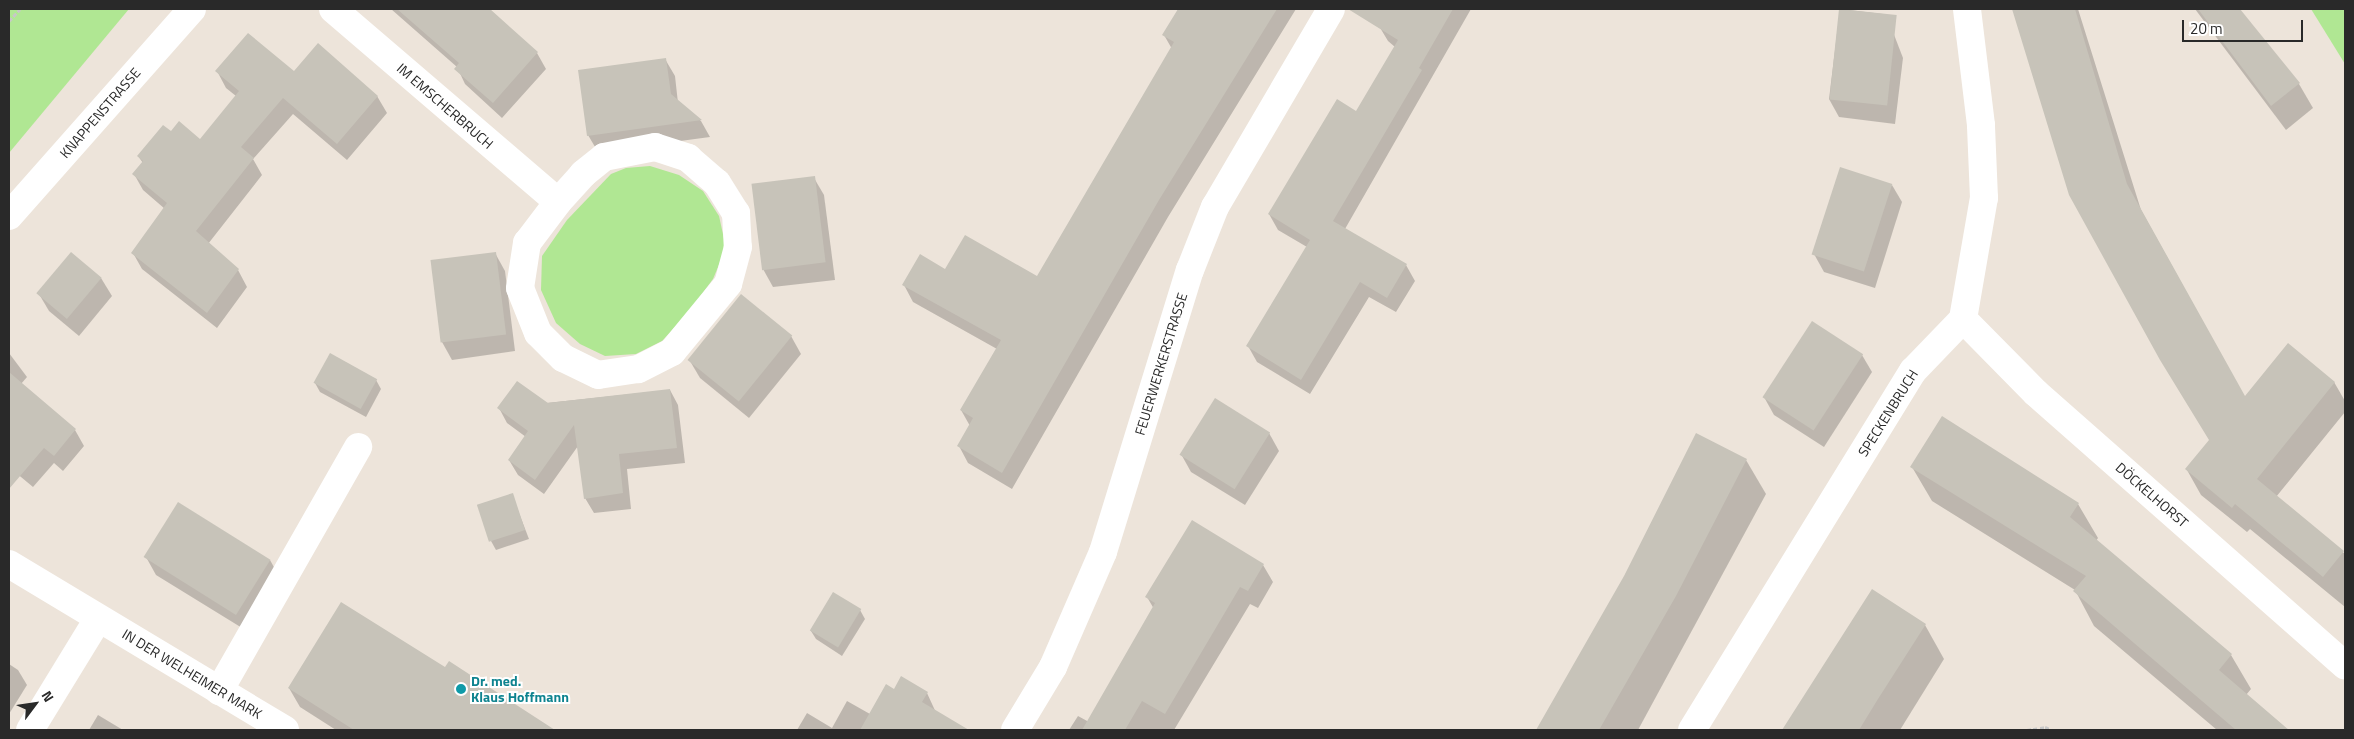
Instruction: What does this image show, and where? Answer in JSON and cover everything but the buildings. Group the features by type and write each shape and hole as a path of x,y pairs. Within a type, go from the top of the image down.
{"street":[{"name":"KNAPPENSTRASSE","path":"9,216 192,9"},
{"name":"IM EMSCHERBRUCH","path":"333,9 558,202"},
{"name":"FEUERWERKERSTRASSE","path":"1015,730 1053,667 1103,552 1190,270 1215,208 1331,9"},
{"path":"1963,319 1984,198 1980,125 1966,9"},
{"path":"655,147 688,158 717,183 736,213 738,246 728,284 672,352 638,369 598,374 563,358 538,333 520,288 527,243 558,202 583,174 604,157 655,147"},
{"name":"DÖCKELHORST","path":"1963,319 2036,393 2345,665"},
{"name":"SPECKENBRUCH","path":"1692,730 1913,371 1963,319"},
{"path":"219,691 358,447"},
{"name":"IN DER WELHEIMER MARK","path":"9,564 285,730"},
{"path":"30,730 98,619"}],"path":[{"path":"9,21 20,9"},
{"path":"2027,730 2045,727 2052,730"}],"green space":[{"path":"9,9 129,9 9,153"},
{"path":"2311,9 2345,9 2345,64"},
{"path":"650,166 679,175 703,191 719,216 726,248 713,279 688,313 662,341 636,354 605,356 580,344 556,323 541,290 542,256 567,220 611,174 626,168"}],"place":[{"name":"Dr. med. Klaus Hoffmann","path":"461,689"}]}
